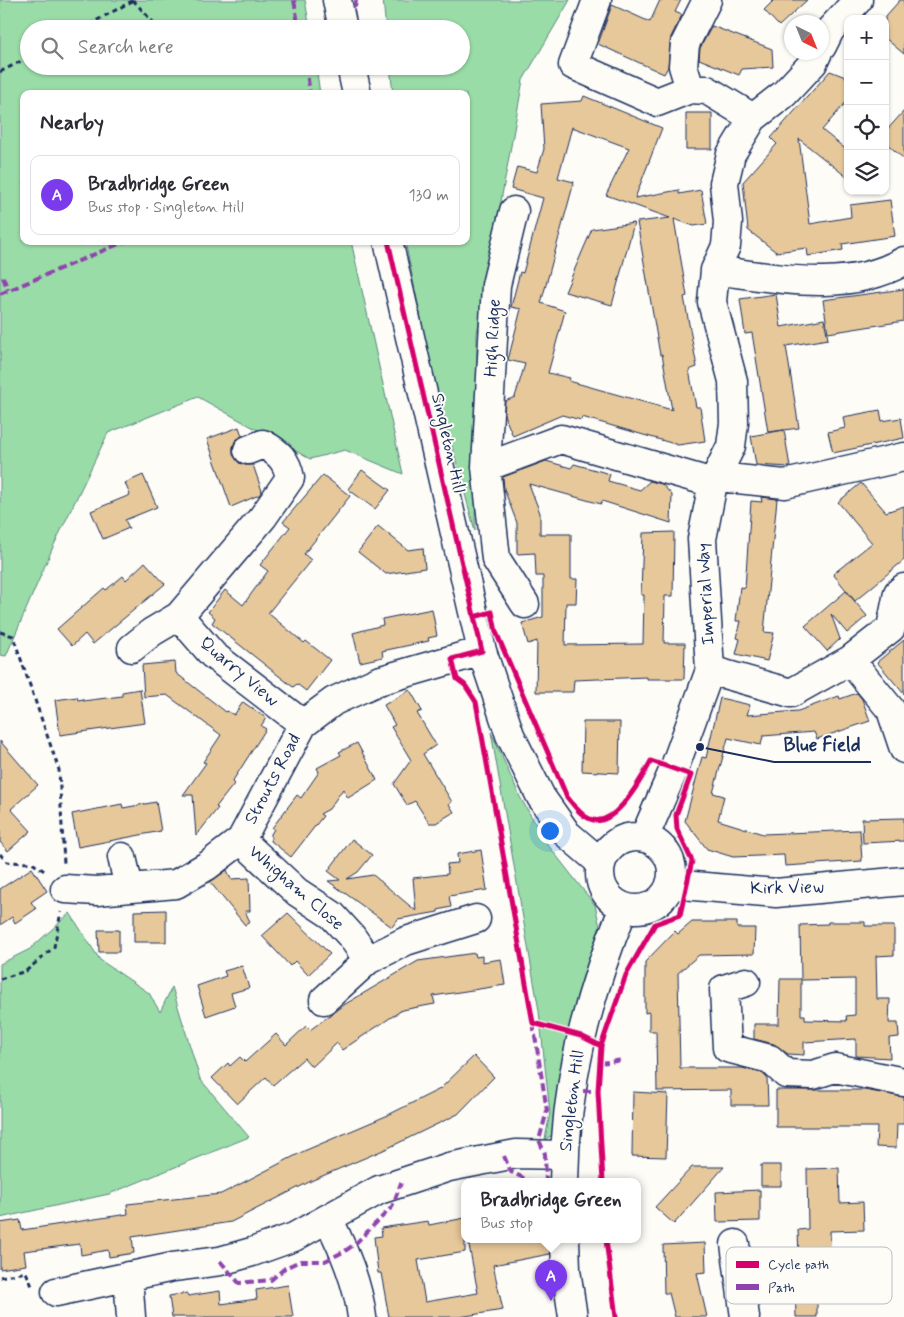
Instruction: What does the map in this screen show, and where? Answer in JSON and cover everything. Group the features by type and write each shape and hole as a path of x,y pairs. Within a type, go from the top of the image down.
{"street":[{"path":"337,0 341,20"},
{"path":"597,0 573,65 657,102 690,89 707,90 753,118"},
{"path":"690,89 683,66 685,44 707,0"},
{"path":"829,32 858,0"},
{"name":"Imperial Way","path":"644,838 674,769 710,670 702,539 715,480 732,446 734,381 712,302 715,270 726,246 728,222 724,183 731,154 753,118 784,94 814,60"},
{"path":"353,75 356,90"},
{"name":"High Ridge","path":"514,211 496,285 486,467 496,559 525,604"},
{"name":"Singleton Hill","path":"389,245 482,651 510,735 541,797 567,834 601,863"},
{"path":"715,270 813,283 892,268 904,261"},
{"path":"486,467 561,439 715,480 785,484 904,457"},
{"path":"132,648 152,632 179,616 233,550 263,517 290,478 288,465 276,451 263,444 248,450"},
{"path":"710,670 791,693 850,660 891,628 898,593 904,588"},
{"name":"Quarry View","path":"179,616 213,656 303,724"},
{"name":"Strouts Road","path":"65,889 97,891 176,884 207,866 241,840 303,724 334,701 378,681 482,651"},
{"path":"850,660 891,710 904,748"},
{"path":"644,838 655,842 664,850 672,872 670,884 657,902 635,909 624,907 614,902 601,885 601,863 613,845 622,840 644,838"},
{"name":"Whigham Close","path":"241,840 297,892 332,915 352,937 368,960"},
{"path":"122,857 129,888"},
{"name":"Kirk View","path":"670,884 776,892 904,881"},
{"name":"Singleton Hill","path":"564,1178 571,1091 586,1014 605,955 624,907"},
{"path":"324,1000 368,960 406,940 476,919"},
{"path":"746,982 724,989 727,1048 770,1059 786,1074 813,1075 835,1068 904,1082"},
{"path":"46,1292 173,1267 220,1261 294,1238 329,1220 379,1190 449,1167 516,1154 565,1155"},
{"path":"329,1220 345,1251 360,1302 362,1317"},
{"path":"565,1243 573,1317"},
{"path":"128,1276 132,1317"},
{"path":"743,1304 745,1317"}],"path":[{"path":"97,20 134,0 151,20"},
{"path":"0,72 20,62"},
{"path":"0,632 13,636 59,770 65,889 54,946 26,971 0,979"},
{"path":"0,854 7,862 32,863 65,889"},
{"path":"0,1277 26,1272 46,1292"}],"green space":[{"path":"0,0 305,0 308,20 20,20 20,75 317,75 319,90 20,90 20,245 352,245 403,474 345,450 310,459 198,397 108,433 53,547 6,656 0,655"},
{"path":"383,0 570,0 523,80 477,333 475,531 432,372 406,245 470,245 470,90 393,90 391,75 470,75 470,20 385,20"},
{"path":"491,732 520,797 548,845 595,905 601,931 555,1134 545,1139 550,1113 539,1011"},
{"path":"70,913 100,960 149,993 160,1012 172,987 200,1079 249,1137 109,1194 0,1218 0,964 30,949"}],"building":[{"path":"660,0 681,0 675,12 682,15 671,37 668,67 664,74 598,44 612,5 650,22"},
{"path":"774,0 807,0 791,15 784,15 784,21 779,26 764,10"},
{"path":"900,0 904,0 904,54 889,41 889,15 887,15"},
{"path":"712,26 772,49 773,67 742,69 739,75 699,59 700,48"},
{"path":"830,71 844,76 844,105 822,130 844,148 844,175 799,139 810,224 851,217 850,205 890,200 895,236 842,244 843,250 808,256 807,248 776,252 748,230 743,182 777,144 771,138"},
{"path":"584,96 662,128 635,198 679,190 679,194 701,190 707,224 694,226 674,219 687,296 684,297 697,367 689,370 696,407 700,407 705,441 678,445 582,417 581,420 562,415 513,436 504,415 505,401 515,397 525,364 508,360 521,309 511,307 520,272 523,273 543,198 511,189 517,167 537,172 544,149 541,104 582,101","holes":["572,127 629,148 606,195 670,218 637,222 660,355 662,354 672,410 569,381 570,378 548,373 565,311 541,303 574,182 558,178"]},
{"path":"904,111 904,159 889,146 889,128"},
{"path":"686,113 712,113 712,149 686,149"},
{"path":"634,223 612,305 565,292 592,229"},
{"path":"904,289 904,321 828,333 823,300"},
{"path":"776,294 781,327 824,319 828,339 786,346 799,428 768,432 752,333 745,334 740,299"},
{"path":"880,410 882,421 901,418 904,438 833,453 828,432 845,428 843,417"},
{"path":"239,427 242,436 235,441 233,455 239,463 253,465 262,491 259,495 231,507 207,439"},
{"path":"784,430 790,467 756,465 751,436"},
{"path":"546,461 571,468 574,464 610,474 608,481 640,490 650,481 662,484 672,495 671,523 602,501 601,504 529,484 540,513 540,534 571,534 571,579 577,579 576,603 566,603 565,645 643,644 644,595 641,595 643,533 674,532 673,596 665,596 664,643 685,643 684,679 647,679 647,677 574,680 573,692 536,692 537,641 528,644 522,623 543,617 543,576 536,576 535,553 517,554 517,523 504,489 503,477"},
{"path":"362,470 390,490 375,509 348,489"},
{"path":"143,475 157,507 125,520 129,528 103,539 91,511 130,495 125,483"},
{"path":"323,475 350,496 304,554 311,560 268,613 304,643 306,641 330,660 306,691 297,684 293,687 212,623 215,618 208,612 225,590 243,605 268,571 260,565 290,527 283,522"},
{"path":"861,483 886,512 904,506 904,560 855,601 833,574 872,543 838,502"},
{"path":"761,497 777,499 764,632 774,633 767,661 736,654 740,639 737,638 741,621 736,621 740,587 745,588 751,501 762,502"},
{"path":"378,526 408,550 423,548 425,568 386,574 358,552"},
{"path":"145,562 165,584 93,644 85,634 72,646 57,629 104,588 106,590 123,576 126,580"},
{"path":"846,591 867,616 847,633 831,614 840,639 827,651 805,626"},
{"path":"432,609 437,636 428,638 429,641 382,651 383,657 360,662 353,633 383,625 382,619"},
{"path":"904,640 904,694 877,662"},
{"path":"175,662 176,673 226,712 234,715 243,702 266,718 261,726 266,729 232,782 234,784 196,836 193,795 183,795 206,763 203,762 221,735 167,695 144,697 142,665"},
{"path":"140,689 145,723 60,735 55,700 77,697 78,700 83,699 83,701 122,696 122,692"},
{"path":"410,690 422,711 417,713 436,745 423,754 452,802 449,804 454,812 436,823 429,823 415,801 407,805 394,784 411,760 391,727 395,725 384,705"},
{"path":"857,693 862,699 870,721 817,739 814,732 763,736 761,745 728,738 713,793 724,796 718,820 763,834 860,830 862,861 785,866 784,855 733,857 707,849 685,821 702,757 706,758 720,698 750,705 747,715 798,711 839,696 840,699"},
{"path":"583,722 620,722 619,773 582,771"},
{"path":"0,741 38,785 11,809 31,831 8,851 0,842"},
{"path":"357,743 377,780 348,798 343,789 329,809 320,814 323,816 291,857 271,841 271,834 274,829 272,828 297,795 301,798 319,772 317,768 341,755 339,752"},
{"path":"156,802 161,831 78,847 72,814 122,804 123,808"},
{"path":"904,818 904,841 863,843 862,819"},
{"path":"352,839 372,855 358,872 347,879 373,875 416,911 413,878 448,874 447,864 458,863 457,854 481,850 487,890 449,896 451,907 438,910 438,912 398,919 392,927 328,881 340,880 328,871"},
{"path":"32,868 47,891 31,902 36,909 15,923 12,917 0,925 0,889"},
{"path":"227,870 231,879 249,878 250,911 245,911 250,922 245,925 210,882"},
{"path":"166,910 166,942 134,942 134,911"},
{"path":"288,913 330,954 308,975 295,961 290,966 262,936"},
{"path":"692,922 737,922 737,928 755,928 754,954 699,955 678,973 680,1068 742,1068 762,1073 767,1078 768,1105 731,1105 731,1090 657,1091 656,1031 649,1031 649,1012 645,1013 645,962 675,931 678,934"},
{"path":"828,922 865,922 865,926 894,926 894,955 876,956 877,999 890,999 889,1023 898,1023 899,1037 889,1038 890,1058 856,1056 856,1039 804,1042 804,1055 788,1054 774,1044 754,1039 754,1024 779,1024 780,979 801,979 800,925 828,924","holes":["855,979 855,1015 846,1016 847,1021 805,1020 805,1015 801,1015 801,980"]},
{"path":"98,930 119,930 119,952 99,952"},
{"path":"475,953 476,957 482,956 482,962 501,959 505,985 433,996 435,1004 402,1010 342,1050 337,1043 312,1067 304,1058 273,1085 266,1077 237,1104 212,1078 228,1063 230,1066 240,1057 245,1062 276,1034 286,1045 306,1026 310,1030 342,1006 418,961"},
{"path":"242,966 249,988 231,993 235,1006 206,1016 197,986 226,976 224,971"},
{"path":"474,1056 494,1077 458,1114 388,1148 313,1180 231,1222 132,1237 134,1253 109,1257 108,1250 81,1255 80,1244 24,1251 26,1265 0,1269 0,1223 20,1220 22,1230 128,1214 127,1204 221,1194 304,1151 386,1116 440,1089"},
{"path":"776,1090 864,1090 904,1097 904,1124 897,1124 896,1148 876,1147 877,1127 776,1127"},
{"path":"633,1092 668,1094 666,1157 632,1156"},
{"path":"761,1165 781,1165 781,1186 761,1186"},
{"path":"692,1167 724,1167 674,1224 655,1207"},
{"path":"839,1168 840,1203 863,1202 864,1230 830,1231 831,1247 799,1247 798,1230 808,1229 807,1169"},
{"path":"760,1190 760,1221 717,1222 716,1192"},
{"path":"461,1219 461,1243 465,1243 465,1252 418,1260 425,1302 478,1293 469,1243 550,1243 550,1254 493,1265 503,1310 459,1317 389,1317 381,1273 378,1273 374,1237 382,1236 381,1228 428,1221 429,1225"},
{"path":"705,1243 706,1272 697,1273 707,1317 675,1317 669,1293 664,1293 663,1245"},
{"path":"288,1285 293,1317 172,1317 169,1296 187,1293 188,1296 220,1291 221,1304 257,1299 256,1290"},
{"path":"796,1304 817,1304 817,1317 796,1317"}],"marked path":[{"path":"294,0 297,20"},
{"path":"355,7 356,0"},
{"path":"307,75 309,90"},
{"path":"0,294 116,245"},
{"path":"3,277 8,290"},
{"path":"533,1023 547,1111 539,1140 545,1154 546,1178"},
{"path":"600,1063 623,1060"},
{"path":"571,1091 598,1091"},
{"path":"504,1156 511,1172 524,1178"},
{"path":"220,1261 239,1283 271,1280 285,1268 300,1261 325,1261 355,1244 392,1207 401,1183"}],"cycle path":[{"path":"389,245 482,651 452,659 457,679 465,685 476,702 533,1023 581,1036 601,1046"},
{"path":"474,617 492,612 496,632 567,797 583,815 590,819 599,820 608,817 617,810 634,790 651,761 691,775 676,815 677,829 692,861 680,915 655,924 626,975 601,1046 598,1091 603,1178"},
{"path":"606,1243 616,1317"}],"place":[{"name":"Blue Field","path":"700,747"},
{"name":"Bradbridge Green","path":"551,1301"}]}
